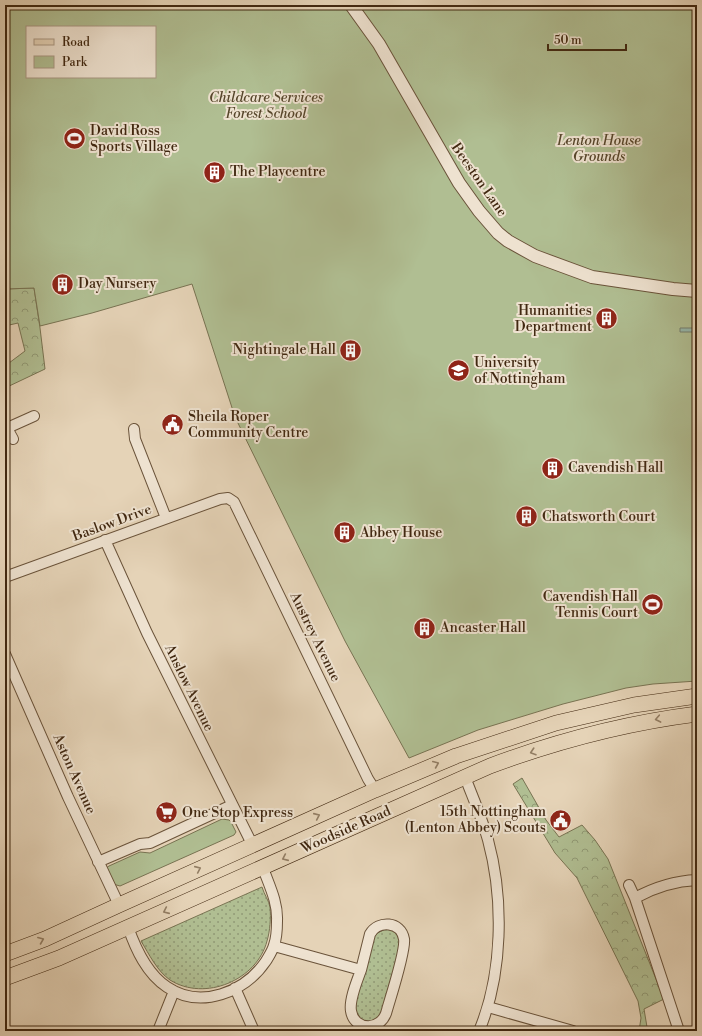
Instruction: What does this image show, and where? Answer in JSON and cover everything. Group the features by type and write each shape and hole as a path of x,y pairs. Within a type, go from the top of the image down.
{"main road":[{"name":"Woodside Road","path":"5,954 67,929 375,790 456,756 556,723 634,705 697,696"},
{"name":"Woodside Road","path":"5,978 59,958 465,777 510,759 562,742 627,726 665,718 697,714"},
{"path":"456,756 465,777"},
{"path":"252,846 263,868"}],"street":[{"name":"Beeston Lane","path":"351,5 379,44 456,178 479,211 498,233 508,241 535,256 592,277 673,290 697,291"},
{"path":"13,439 6,429 34,416"},
{"path":"134,429 135,439 166,518"},
{"name":"Baslow Drive","path":"5,577 166,518 220,499 228,498"},
{"name":"Austrey Avenue","path":"228,498 234,502 364,772 375,790"},
{"name":"Anslow Avenue","path":"105,540 147,633 252,846"},
{"name":"Aston Avenue","path":"5,654 118,905"},
{"path":"465,777 488,838 492,855 498,900 499,933 494,977 488,1007 480,1031"},
{"path":"98,862 140,844 150,843 232,805"},
{"path":"128,927 142,961 167,987 174,991 201,998 220,995 246,982 260,969 274,946 278,922 276,905 263,868"},
{"path":"635,898 668,884 697,880"},
{"path":"629,885 635,898 680,1031"},
{"path":"382,924 391,924 397,927 402,933 404,945 386,1015 379,1024 374,1026 359,1024 354,1020 350,1009 361,970 372,930 382,924"},
{"path":"274,946 361,970"},
{"path":"235,988 254,1031"},
{"path":"158,1031 174,991"},
{"path":"488,1007 573,1031"}],"green space":[{"name":"University of Nottingham","path":"5,5 697,5 697,681 653,684 626,688 563,704 478,730 409,758 345,641 235,417 192,284 92,313 40,326 34,288 5,289"},
{"path":"34,288 45,369 5,388 5,366 25,351 18,323 5,326 5,289"},
{"path":"522,778 546,820 559,837 582,825 595,840 608,859 664,999 644,1009 647,1027 644,1031 639,1031 641,1018 638,1001 577,878 555,853 513,784"},
{"path":"222,819 229,820 231,822 236,832 234,835 120,886 113,884 106,868 109,866 140,852 150,853"},
{"path":"262,887 270,907 270,924 267,941 261,955 253,967 228,983 213,988 199,989 184,986 170,980 157,967 141,941"},
{"path":"386,929 391,929 399,935 401,944 383,1009 376,1020 370,1022 358,1017 354,1005 374,937 377,933"}],"water":[{"path":"680,328 697,328 697,332 680,332"}],"place":[{"name":"David Ross Sports Village","path":"75,139"},
{"name":"The Playcentre","path":"214,172"},
{"name":"Day Nursery","path":"63,284"},
{"name":"Humanities Department","path":"607,319"},
{"name":"Nightingale Hall","path":"351,350"},
{"name":"University of Nottingham","path":"459,371"},
{"name":"Sheila Roper Community Centre","path":"172,425"},
{"name":"Cavendish Hall","path":"552,468"},
{"name":"Chatsworth Court","path":"527,517"},
{"name":"Abbey House","path":"345,533"},
{"name":"Cavendish Hall Tennis Court","path":"653,605"},
{"name":"Ancaster Hall","path":"424,628"},
{"name":"One Stop Express","path":"167,813"},
{"name":"15th Nottingham (Lenton Abbey) Scouts","path":"561,820"}],"park label":[{"name":"Childcare Services Forest School","path":"266,106"},
{"name":"Lenton House Grounds","path":"599,150"}]}
